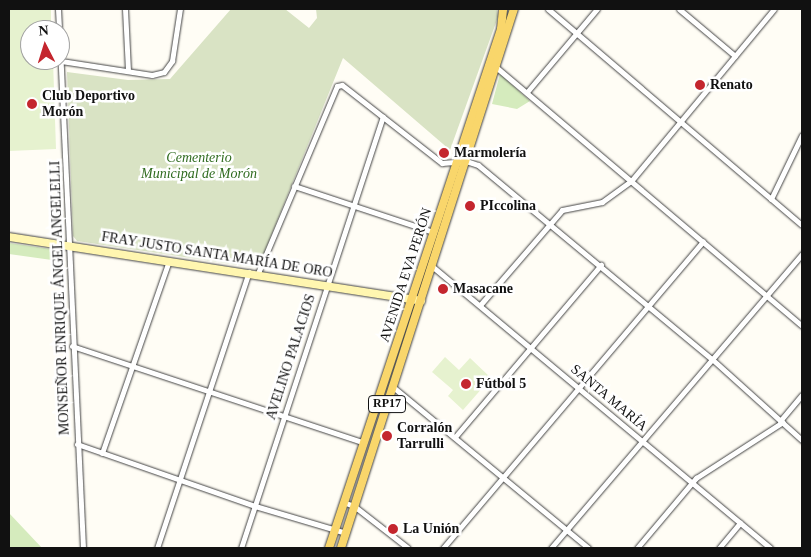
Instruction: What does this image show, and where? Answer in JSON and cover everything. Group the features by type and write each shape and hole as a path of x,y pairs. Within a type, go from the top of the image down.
{"main road":[{"name":"AVENIDA EVA PERÓN","path":"329,548 362,442 501,29 503,9"},
{"name":"AVENIDA EVA PERÓN","path":"341,548 497,68 514,9"}],"street":[{"path":"125,9 128,71"},
{"path":"70,62 159,74 168,69 172,61 180,9"},
{"path":"548,9 802,225"},
{"path":"527,92 597,9"},
{"path":"679,9 735,56"},
{"path":"481,304 550,223 568,207 609,199 632,180 774,9"},
{"path":"497,68 632,180 802,326"},
{"name":"MONSEÑOR ENRIQUE ÁNGEL ANGELELLI","path":"61,70 72,346 84,548"},
{"path":"258,273 339,84 442,163 466,161 478,165 601,265 713,360 802,440"},
{"name":"AVELINO PALACIOS","path":"241,548 383,117"},
{"path":"771,199 802,135"},
{"path":"294,186 433,232"},
{"name":"FRAY JUSTO SANTA MARÍA DE ORO","path":"9,237 258,273 421,301"},
{"path":"443,548 703,241"},
{"path":"551,548 642,440 769,296 802,254"},
{"path":"102,453 134,367 169,261"},
{"path":"455,437 531,345 601,265"},
{"name":"SANTA MARÍA","path":"433,267 531,345 579,388 770,548"},
{"path":"157,548 249,272"},
{"path":"72,346 362,442"},
{"path":"392,387 588,548"},
{"path":"636,548 691,483 781,422 802,395"},
{"path":"77,444 255,506 346,532"},
{"path":"343,502 354,506 408,548"},
{"path":"719,548 740,523"}],"green space":[{"name":"Club Deportivo Morón","path":"9,9 51,9 51,20 20,20 20,70 53,70 56,149 9,151"},
{"name":"Cementerio Municipal de Morón","path":"231,9 285,9 309,28 317,18 316,9 497,9 498,17 450,150 343,58 258,268 77,241 73,236 67,72 128,80 170,79"},
{"path":"500,74 530,101 517,109 492,104"},
{"path":"9,243 58,250 59,261 9,254"},
{"name":"Fútbol 5","path":"445,357 459,370 470,358 491,378 463,410 448,396 453,390 432,372"},
{"path":"9,513 42,548 9,548"}],"place":[{"name":"Renato","path":"700,85"},
{"name":"Club Deportivo Morón","path":"32,104"},
{"name":"Marmolería","path":"444,153"},
{"name":"PIccolina","path":"470,206"},
{"name":"Masacane","path":"443,289"},
{"name":"Fútbol 5","path":"466,384"},
{"name":"Corralón Tarrulli","path":"387,436"},
{"name":"La Unión","path":"393,529"}]}
